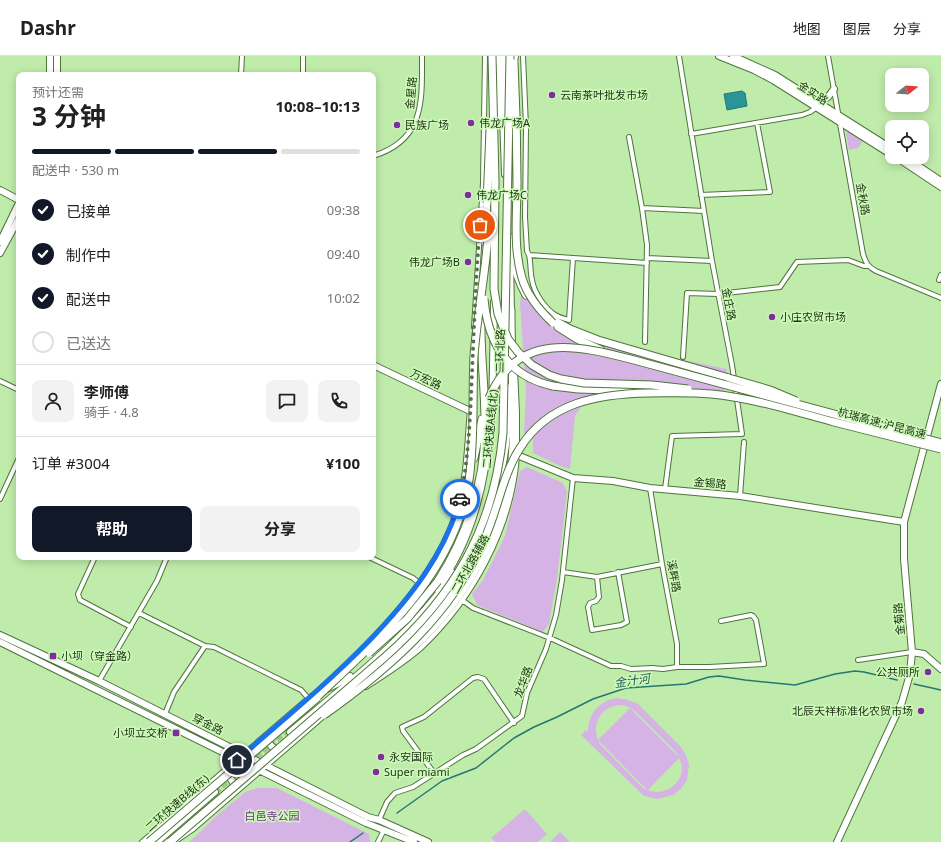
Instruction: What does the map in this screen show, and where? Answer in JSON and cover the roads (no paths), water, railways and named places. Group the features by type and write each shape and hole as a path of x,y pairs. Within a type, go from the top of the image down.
{"highway":[{"path":"467,489 472,444 475,351 485,266 498,90 493,56"},
{"path":"493,56 495,181 494,289 499,319 514,348 540,371 566,381 667,386 706,392 818,414"},
{"path":"312,700 392,633 426,597 442,574 457,548 474,501 481,471 485,432 480,331 493,56"},
{"path":"513,56 517,141 517,248 520,270 524,283 530,296 539,308 562,330 588,345 623,357 818,414"},
{"name":"二环快速A线(北)","path":"284,747 393,650 426,617 445,594 464,564 478,536 489,507 499,466 504,424 513,56"},
{"path":"507,216 511,251 518,278 527,296 540,311 549,318 570,329 598,340 774,391 818,414"},
{"path":"485,266 484,303 490,332 495,345 503,356 512,366 526,376 544,384 568,388 692,393 719,395 753,401"},
{"path":"169,842 284,747 414,648 432,631 450,609 470,580 498,521 507,492 512,467 514,439 511,310"},
{"path":"312,700 390,627 421,591 439,561 452,536 467,489 481,424 489,398 500,377 510,366 523,357 536,351 561,347 581,348 623,357"},
{"path":"363,686 422,633 457,590 485,539 507,474 514,459 525,440 537,428 551,416 567,407 595,397 624,394 692,393"},
{"name":"杭瑞高速;沪昆高速","path":"818,414 941,443"},
{"name":"杭瑞高速;沪昆高速","path":"818,414 941,449"},
{"name":"二环快速B线(东)","path":"149,842 312,700"}],"main road":[{"path":"50,56 50,72"},
{"path":"57,56 57,72"},
{"name":"二环北路","path":"289,731 402,635 432,602 462,561 476,537 489,510 501,476 507,440 510,382 511,310 503,137 493,56"},
{"name":"二环北路","path":"351,678 403,629 423,608 440,586 463,545 474,518 482,490 492,412 498,90 503,56"},
{"path":"498,90 504,80 513,56"},
{"name":"金实路","path":"719,56 735,58 818,105 885,150"},
{"path":"818,105 828,97 834,89"},
{"name":"金实路","path":"840,119 885,145"},
{"path":"907,164 941,186"},
{"path":"916,164 941,181"},
{"path":"0,190 16,198"},
{"path":"0,242 16,209"},
{"path":"0,253 16,224"},
{"name":"万宏路","path":"376,366 470,411"},
{"name":"金菊路","path":"838,842 902,702 910,674 912,652 904,559 904,522 941,384"},
{"name":"金锡路","path":"517,455 573,478 613,481 650,488 740,496 904,522"},
{"name":"穿金路","path":"0,635 99,681 368,817 379,820 428,842"},
{"name":"穿金路","path":"0,642 366,823 414,842"},
{"path":"912,652 924,654 941,669"},
{"path":"312,700 318,692 351,678"},
{"path":"323,716 334,705 351,678"},
{"name":"二环北路辅路","path":"169,842 183,836 193,828 266,765 284,747 323,716"},
{"path":"273,733 268,737 271,745 278,750 282,750 284,747"},
{"path":"156,842 178,811 237,760 273,733"},
{"path":"217,778 226,776 233,781 235,789 231,795"},
{"path":"156,842 216,794 162,842"}],"street":[{"path":"241,72 242,56"},
{"path":"303,56 303,72"},
{"name":"金星路","path":"376,155 386,152 398,144 408,134 418,117 422,96 422,56"},
{"path":"139,613 205,646 214,647 301,690 312,700 382,628 419,583 445,540 458,507 464,472 470,411 483,183 485,56"},
{"path":"507,216 508,179 515,98 513,56"},
{"path":"523,56 526,127 525,229 532,280 539,297 548,308 557,316 569,320 574,258"},
{"name":"金庄路","path":"665,489 672,436 742,434 732,365 712,261 679,56"},
{"name":"金秋路","path":"828,56 863,254 868,266"},
{"path":"692,134 802,115 810,112 818,105"},
{"path":"701,195 770,192 757,123"},
{"path":"629,137 647,245 645,342"},
{"path":"642,208 704,211"},
{"path":"529,255 647,261 712,261"},
{"path":"682,357 687,293 718,294 780,287 797,262 848,260 868,266 876,271 941,298"},
{"path":"939,280 941,275"},
{"name":"二环北路辅路","path":"323,716 410,657 440,628 462,600 485,563 504,520 514,484 517,455 517,390 511,310"},
{"path":"0,381 16,389"},
{"path":"740,496 744,442"},
{"path":"0,499 16,464"},
{"name":"龙华路","path":"379,820 387,802 395,793 413,787 463,755 476,749 522,716 526,693 546,649 556,615 563,572 573,478"},
{"name":"溪畔路","path":"650,488 677,644 677,667"},
{"path":"94,560 78,594 80,600 131,626"},
{"path":"99,681 157,581 166,560"},
{"path":"375,560 413,578 419,583"},
{"path":"563,572 597,577 662,564"},
{"path":"597,577 599,597 596,601 590,602 588,607 592,630 621,625 627,622 618,572"},
{"path":"462,600 473,608 550,638 611,666 621,666 631,669 663,669 677,667 764,664 756,620 753,616 751,615 721,621"},
{"path":"165,714 174,692 205,646"},
{"path":"858,660 912,652"},
{"path":"434,773 403,731 402,727 424,716 473,678 478,677 484,679 514,722"},
{"path":"142,842 178,811"},
{"path":"177,842 193,828"},
{"path":"378,842 384,830"}],"water":[{"path":"742,91 745,93 747,106 727,110 724,94"}],"waterway":[{"name":"金汁河","path":"397,813 442,781 476,768 514,738 534,727 593,699 626,688 686,684 709,677 719,676 795,685 835,674 855,671 897,680"},
{"name":"金汁河","path":"914,684 941,690"},
{"name":"金汁河","path":"350,842 363,833"}],"tunnel":[{"path":"215,792 288,730"}],"place":[{"name":"云南茶叶批发市场","path":"552,95"},
{"name":"伟龙广场A","path":"471,123"},
{"name":"民族广场","path":"397,125"},
{"name":"伟龙广场C","path":"468,195"},
{"name":"伟龙广场B","path":"468,262"},
{"name":"小庄农贸市场","path":"772,317"},
{"name":"小坝（穿金路）","path":"53,656"},
{"name":"公共厕所","path":"928,672"},
{"name":"北辰天祥标准化农贸市场","path":"921,711"},
{"name":"小坝立交桥","path":"176,733"},
{"name":"永安国际","path":"381,757"},
{"name":"Super miami","path":"376,772"}],"park label":[{"name":"白邑寺公园","path":"272,816"}]}
